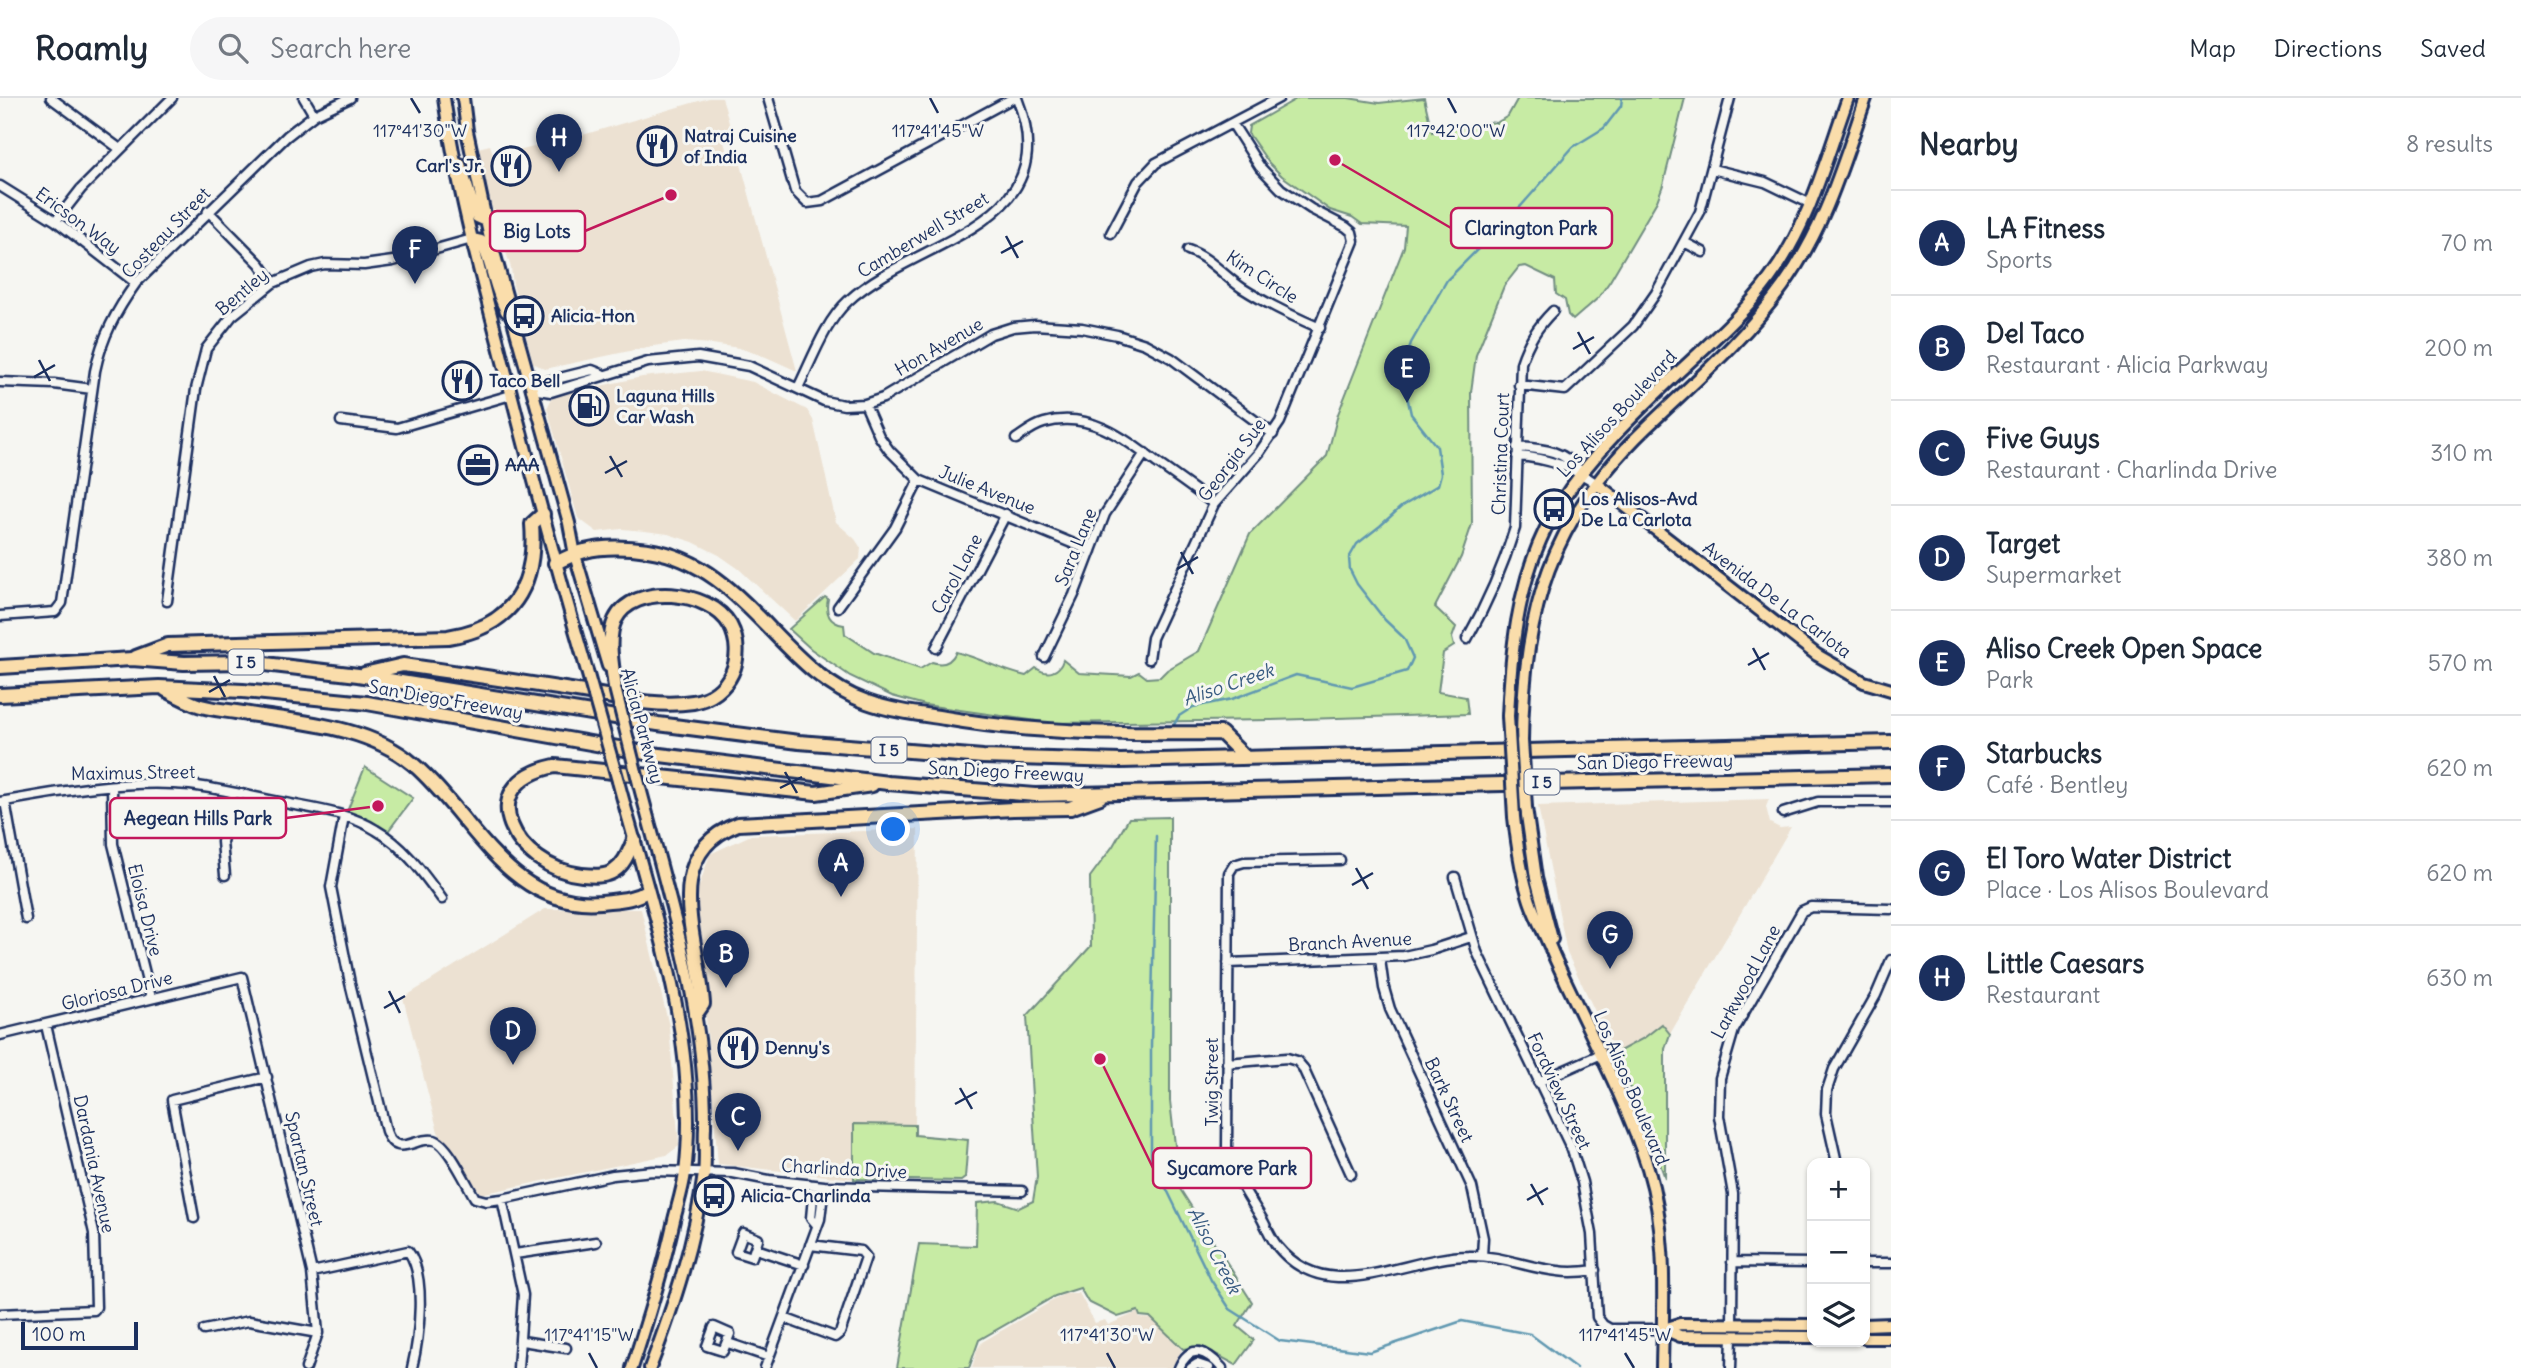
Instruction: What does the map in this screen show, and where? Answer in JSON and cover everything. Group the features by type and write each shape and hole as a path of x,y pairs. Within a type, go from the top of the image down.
{"highway":[{"path":"132,659 168,645 448,637 481,629 512,606 525,584 533,556 532,524 543,514"},
{"path":"555,563 585,550 634,548 665,552 697,565 726,584 783,642 825,679 848,693 888,708 975,723 1038,730 1221,733 1245,757"},
{"path":"358,675 403,665 631,701 693,702 718,691 733,674 737,652 728,622 702,600 680,594 661,595 629,605 621,611 612,629 615,688"},
{"name":"San Diego Freeway","path":"0,667 132,659 184,663 248,662 358,675 658,724 799,742 983,757 1131,761 1891,742"},
{"path":"159,687 197,705 356,734 388,748 412,763 467,821 500,861 522,881 554,897 592,902 643,893"},
{"name":"San Diego Freeway","path":"0,695 159,687 243,691 367,704 652,754 888,783 1035,794 1891,775"},
{"path":"634,840 624,861 612,872 597,876 568,873 543,862 523,846 511,828 507,812 512,792 523,779 539,770 555,766 816,793 888,783"},
{"path":"697,1018 703,1004 693,936 689,881 692,867 707,841 722,831 738,824 1013,808 1070,808 1110,793"}],"main road":[{"path":"444,98 451,146 511,395 555,563 634,840 643,893 672,986 679,1025 687,1111 685,1173 663,1269 632,1368"},
{"name":"Alicia Parkway","path":"463,98 467,131 486,221 569,523 575,555 615,688 697,1018 705,1102 704,1173 682,1274 650,1368"},
{"name":"Los Alisos Boulevard","path":"1662,1368 1664,1261 1651,1181 1634,1132 1530,901 1517,848 1508,716 1517,615 1544,532 1562,500 1647,402 1735,319 1770,278 1811,204 1848,98"},
{"name":"Los Alisos Boulevard","path":"1553,953 1552,935 1541,905 1526,808 1522,719 1526,654 1546,570 1557,547 1616,459 1747,330 1783,287 1816,233 1835,192 1866,98"},
{"path":"451,146 465,175 477,217 486,221"},
{"path":"472,239 481,242 485,249 498,297 515,325"},
{"path":"511,395 531,389"},
{"name":"Avenida De La Carlota","path":"1597,484 1817,655 1864,682 1891,690"},
{"path":"643,893 664,883"},
{"path":"679,1025 697,1018"},
{"path":"1664,1329 1680,1324 1807,1337"},
{"path":"1870,1325 1891,1324"},
{"path":"1732,1331 1807,1325"},
{"path":"1870,1338 1891,1338"}],"street":[{"path":"51,98 120,149"},
{"path":"56,221 81,189 172,98"},
{"path":"304,98 314,115"},
{"name":"Costeau Street","path":"0,616 55,612 62,603 92,389 105,335 119,308 136,283 287,136 314,115 350,98"},
{"path":"768,98 795,191 807,203 822,201 1015,98"},
{"name":"Camberwell Street","path":"799,388 829,325 846,303 866,286 981,222 1003,206 1021,177 1026,161 1026,120 1015,98"},
{"path":"1111,233 1138,182 1156,163 1279,98"},
{"path":"1518,385 1558,391 1573,385 1633,326 1656,293 1700,212 1730,98"},
{"name":"Georgia Sue","path":"1149,659 1152,638 1214,504 1273,434 1320,328 1354,241 1352,232 1346,227 1311,209 1282,189 1260,167 1232,123"},
{"path":"1712,169 1765,182 1811,204"},
{"name":"Ericson Way","path":"0,186 56,221 136,283"},
{"path":"208,211 260,264 273,283"},
{"name":"Bentley","path":"167,601 196,389 206,349 232,316 273,283 311,267 393,261 472,239"},
{"path":"1684,242 1703,252"},
{"name":"Kim Circle","path":"1188,250 1197,253 1239,286 1277,310 1320,328"},
{"name":"Christina Court","path":"1467,639 1491,590 1515,528 1518,385 1521,363 1537,327 1553,311"},
{"name":"Hon Avenue","path":"531,389 551,392 593,380 602,374 648,362 698,357 749,366 824,401 844,405 864,404 883,398 991,334 1013,327 1035,325 1082,328 1145,344 1171,358 1273,434"},
{"path":"0,382 41,383 92,389"},
{"path":"341,421 397,428 511,395"},
{"name":"Julie Avenue","path":"864,404 879,436 889,450 919,480 1091,551"},
{"path":"1016,439 1044,423 1076,420 1104,427 1145,453 1214,504"},
{"name":"Avenida De La Carlota","path":"1517,451 1548,450 1572,460 1582,474 1597,484"},
{"name":"Sara Lane","path":"1044,657 1074,594 1105,514 1145,453"},
{"path":"838,607 895,528 919,480"},
{"name":"Carol Lane","path":"936,649 1006,514"},
{"name":"Maximus Street","path":"2,802 56,791 171,784 233,793 344,816 365,824 401,848 442,899"},
{"name":"Eloisa Drive","path":"112,787 113,844 151,998"},
{"path":"225,875 222,842 233,793"},
{"path":"2,802 26,919"},
{"path":"1783,813 1818,802 1891,802"},
{"name":"Charlinda Drive","path":"344,816 331,887 350,983 386,1132 390,1140 399,1145 433,1140 446,1148 475,1198 486,1201 502,1199 613,1175 653,1171 733,1173 824,1186 1022,1191"},
{"name":"Twig Street","path":"1340,860 1244,862 1231,868 1228,873 1227,1063 1230,1159 1276,1244 1294,1262 1322,1275 1345,1278 1455,1256 1504,1258 1555,1271 1595,1270"},
{"name":"Fordview Street","path":"1455,877 1471,937 1572,1150 1592,1234 1597,1317 1603,1325 1613,1329 1664,1329"},
{"name":"Larkwood Lane","path":"1731,1368 1733,1194 1718,1104 1722,1065 1734,1030 1802,911 1811,907 1891,908"},
{"name":"Branch Avenue","path":"1228,963 1380,959 1420,954 1471,937"},
{"name":"Bark Street","path":"1380,959 1390,1009 1472,1187 1483,1238 1482,1256"},
{"path":"1836,1158 1826,1114 1826,1090 1880,987 1891,960"},
{"name":"Gloriosa Drive","path":"0,1035 242,977"},
{"name":"Spartan Street","path":"242,977 312,1272 318,1333 306,1368"},
{"path":"1880,987 1891,992"},
{"name":"Dardania Avenue","path":"0,1314 94,1310 96,1307 94,1233 47,1025"},
{"path":"1538,1082 1599,1055"},
{"path":"1227,1063 1287,1058 1297,1061 1303,1068 1351,1174"},
{"path":"194,1218 172,1100 267,1077"},
{"path":"809,1184 813,1197 811,1218 817,1225"},
{"path":"765,1368 820,1219 824,1186"},
{"path":"502,1199 523,1295 522,1341 518,1368"},
{"path":"515,1254 596,1242"},
{"path":"784,1318 835,1338 841,1333 866,1257 861,1251 810,1245"},
{"path":"756,1249 804,1265"},
{"path":"312,1272 408,1251 417,1270 416,1349 412,1368"},
{"path":"1732,1262 1807,1263"},
{"path":"1870,1263 1891,1264"},
{"path":"204,1330 249,1321 318,1333"},
{"path":"522,1341 566,1348"},
{"path":"728,1343 769,1357"},
{"path":"1179,1368 1183,1358 1198,1351 1208,1354 1222,1368"},
{"path":"1194,1366 1209,1368"}],"shaded area":[{"path":"709,98 722,98 725,107 732,135 723,138 729,160 739,157 797,371 739,348 684,342 545,369 533,363 511,268 484,182 478,148 490,145 494,157 586,134"},
{"path":"701,371 753,382 807,410 813,420 836,522 861,548 860,559 795,621 739,569 693,542 668,534 645,531 622,529 597,532 578,518 547,408 553,396 642,377"},
{"path":"1769,799 1766,807 1770,823 1780,828 1791,827 1670,1034 1662,1025 1615,1053 1567,953 1538,806"},
{"path":"918,829 915,1125 854,1125 854,1179 718,1164 696,895 710,854 751,835"},
{"path":"545,909 641,909 669,1026 679,1146 667,1155 481,1194 438,1132 403,998"},
{"path":"1079,1293 1095,1323 1105,1320 1108,1325 1138,1312 1140,1318 1153,1319 1182,1350 1171,1368 972,1368 982,1342 1064,1294"}],"green space":[{"path":"1298,98 1348,98 1379,103 1424,98 1432,132 1496,123 1508,116 1518,98 1685,98 1657,201 1598,298 1573,320 1568,315 1565,300 1556,294 1555,280 1526,266 1519,267 1504,286 1476,355 1471,392 1472,524 1461,557 1435,607 1456,627 1452,638 1454,646 1443,653 1438,692 1466,697 1468,714 1051,723 925,705 892,696 850,676 811,649 789,629 825,597 828,599 827,609 832,620 844,625 845,634 874,653 920,669 932,662 946,662 956,652 1026,676 1036,668 1052,672 1059,668 1063,660 1079,673 1131,676 1139,672 1147,678 1160,677 1199,651 1250,534 1327,456 1338,414 1404,247 1406,226 1362,224 1352,217 1330,210 1282,176 1269,163 1248,133 1249,126"},
{"path":"365,767 413,798 386,834 346,814"},
{"path":"1170,817 1170,1101 1180,1189 1252,1302 1237,1326 1254,1340 1236,1365 1201,1346 1183,1349 1150,1317 1140,1316 1138,1311 1118,1317 1088,1302 1080,1288 1055,1296 979,1340 969,1368 897,1368 919,1244 976,1246 977,1203 998,1201 1019,1208 1033,1201 1037,1177 1027,1016 1091,946 1090,877 1129,818"},
{"path":"1662,1024 1670,1034 1665,1049 1665,1178 1642,1114 1614,1054 1644,1038"},
{"path":"854,1124 915,1125 915,1135 968,1140 965,1178 961,1181 854,1179"}],"waterway":[{"name":"Aliso Creek","path":"1172,728 1179,716 1193,707 1232,699 1296,675 1352,687 1407,671 1413,658 1404,638 1385,620 1357,584 1350,570 1349,558 1357,544 1401,507 1438,485 1441,474 1437,447 1411,414 1402,373 1411,343 1447,280 1521,206 1573,147 1604,128 1621,106 1622,98"},
{"name":"Aliso Creek","path":"1156,836 1151,1157 1211,1280 1230,1309 1280,1341 1370,1352 1462,1321 1530,1334 1576,1368"}],"place":[{"name":"Natraj Cuisine of India","path":"657,146"},
{"name":"Clarington Park","path":"1335,160"},
{"name":"Carl's Jr.","path":"511,166"},
{"name":"Little Caesars","path":"559,172"},
{"name":"Big Lots","path":"671,195"},
{"name":"Starbucks","path":"415,284"},
{"name":"Alicia-Hon","path":"524,316"},
{"name":"Taco Bell","path":"462,381"},
{"name":"Aliso Creek Open Space","path":"1407,403"},
{"name":"Laguna Hills Car Wash","path":"589,406"},
{"name":"AAA","path":"478,465"},
{"name":"Los Alisos-Avd De La Carlota","path":"1554,509"},
{"name":"Aegean Hills Park","path":"378,806"},
{"name":"LA Fitness","path":"841,897"},
{"name":"El Toro Water District","path":"1610,969"},
{"name":"Del Taco","path":"726,988"},
{"name":"Denny's","path":"738,1048"},
{"name":"Sycamore Park","path":"1100,1059"},
{"name":"Target","path":"513,1065"},
{"name":"Five Guys","path":"738,1151"},
{"name":"Alicia-Charlinda","path":"714,1196"}]}
